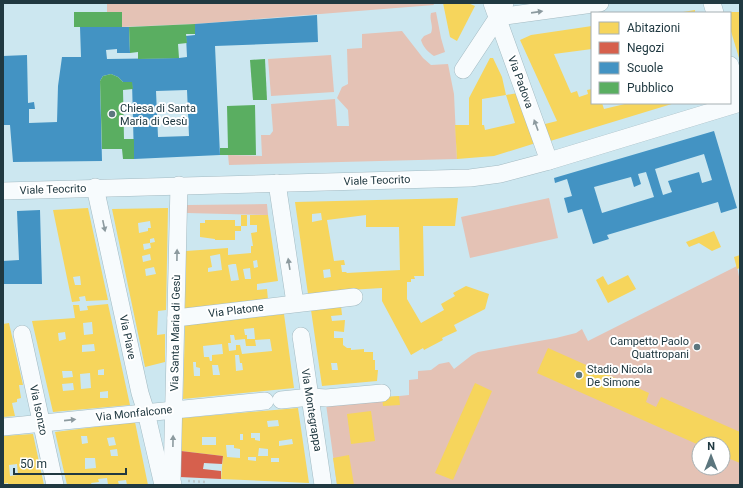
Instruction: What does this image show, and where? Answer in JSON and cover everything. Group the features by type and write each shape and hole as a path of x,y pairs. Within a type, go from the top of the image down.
{"street":[{"path":"463,70 498,8 600,3"},
{"name":"Via Padova","path":"498,8 549,161"},
{"path":"731,68 740,99"},
{"name":"Viale Teocrito","path":"3,191 95,187 470,178 500,174 549,161 740,103"},
{"path":"277,183 295,303"},
{"name":"Via Santa Maria di Gesù","path":"169,483 173,409 179,185"},
{"name":"Via Piave","path":"95,187 140,393 169,483"},
{"name":"Via Platone","path":"176,318 354,297"},
{"name":"Via Isonzo","path":"22,334 55,485"},
{"name":"Via Montegrappa","path":"301,336 323,484"},
{"name":"Via Monfalcone","path":"3,427 273,400 311,397 326,398 382,393"}],"shaded area":[{"path":"107,3 433,3 434,5 195,24 122,27 122,12 107,12"},
{"path":"436,12 445,52 434,56 426,49 421,40 424,36 431,33 431,13"},
{"path":"402,31 423,58 431,65 448,64 454,94 457,159 229,165 228,155 262,156 261,135 270,135 273,131 271,104 335,99 337,126 349,126 348,110 337,98 342,87 348,84 347,49 362,48 362,34"},
{"path":"331,55 334,92 271,96 268,59"},
{"path":"549,198 558,238 470,258 461,217"},
{"path":"267,204 268,215 187,213 187,205"},
{"name":"Stadio Nicola De Simone","path":"737,266 740,282 740,485 337,485 326,404 409,395 409,380 418,379 418,371 431,370 439,364 449,362 454,369 478,352 556,338 576,333 582,329 588,341"}],"building: Abitazioni":[{"path":"443,3 468,3 475,6 457,41 450,37"},
{"path":"695,10 695,12 683,12"},
{"path":"731,12 740,12 739,58 731,31"},
{"path":"591,26 591,49 554,54 571,93 577,91 579,97 588,94 587,90 591,89 591,104 602,104 604,109 625,104 672,104 547,142 541,125 557,121 520,40 531,35"},
{"path":"490,58 493,58 502,77 506,95 518,93 539,142 494,156 457,159 455,125 469,125 469,98","holes":["506,95 515,123 485,130 484,125 482,125 482,99"]},
{"path":"458,198 455,226 423,226 424,276 414,276 415,279 411,279 411,282 407,282 407,299 421,323 444,310 441,304 455,296 453,293 466,286 489,294 485,309 454,325 457,331 442,338 443,340 424,350 423,348 411,355 382,301 382,288 308,294 295,202","holes":["321,213 322,220 312,222 312,214","366,215 366,227 399,227 400,270 342,272 341,265 345,265 344,260 334,261 327,220","330,269 331,277 324,278 323,270"]},
{"path":"88,208 108,300 86,301 85,296 79,297 80,301 72,302 53,210","holes":["80,276 81,285 75,285 73,277"]},
{"path":"168,208 166,310 158,311 157,335 165,334 165,362 145,367 112,209","holes":["150,221 151,228 148,228 148,231 139,233 138,223","154,238 155,242 150,243 150,239","150,243 151,248 144,250 143,244","150,254 151,260 143,262 142,256","154,267 156,274 146,276 145,269"]},
{"path":"241,215 247,215 247,226 241,226"},
{"path":"250,215 268,215 278,281 257,284 257,290 267,289 268,300 185,310 186,251 228,248 228,255 251,253 251,246 253,246 251,233 257,232 257,225 250,225","holes":["220,254 222,270 208,272 208,268 212,267 210,256","257,260 258,267 254,268 253,261","236,264 239,280 231,281 228,265","250,268 251,279 245,279 243,269"]},
{"path":"205,220 235,220 235,226 241,226 241,231 235,231 235,240 215,240 200,237 200,223 205,223"},
{"path":"714,231 721,247 712,251 699,243 689,247 686,242"},
{"path":"740,255 740,268 737,269 734,257"},
{"path":"628,275 636,289 608,303 596,280 603,276 608,285"},
{"path":"108,304 130,405 53,412 32,321 75,318 73,305 79,305 80,311 88,310 87,306","holes":["92,322 93,334 84,335 83,323","65,332 66,339 59,341 58,333","94,344 95,351 82,352 82,345","104,369 104,375 98,375 98,370","62,371 72,371 73,377 63,378","90,373 91,388 81,389 80,374","73,383 74,390 63,391 62,384","108,391 108,398 100,398 100,392"]},
{"path":"341,306 342,315 331,316 332,321 345,320 344,332 334,331 334,338 343,338 343,345 347,348 351,348 351,350 364,349 364,352 373,352 375,370 378,370 377,381 322,386 311,310","holes":["331,363 337,363 338,370 332,370"]},
{"path":"284,314 294,388 183,399 185,325","holes":["254,328 255,339 247,339 244,329","230,335 234,335 235,340 245,339 246,346 256,346 255,340 270,339 272,351 242,354 240,345 236,345 236,350 229,351 228,343 231,343","222,344 223,354 212,355 212,361 210,361 209,357 204,357 203,346","235,355 239,355 243,370 236,371","193,362 196,362 196,367 200,368 200,376 194,376","212,365 218,365 220,375 213,375"]},
{"path":"9,323 23,385 19,385 21,398 17,399 17,402 12,403 15,416 3,417 3,324"},
{"path":"548,348 649,393 646,402 656,407 661,397 740,432 740,463 731,459 731,436 691,436 691,441 537,373"},
{"path":"475,383 492,391 453,480 435,473"},
{"path":"399,396 400,405 383,406 382,397"},
{"path":"298,408 309,483 221,479 223,456 181,451 182,418","holes":["278,420 279,426 268,427 267,421","251,433 260,433 260,441 255,440 255,438 251,438","240,434 243,434 243,440 240,440","202,437 216,437 216,445 202,445","292,439 293,444 279,446 279,441","226,445 234,445 234,448 240,449 240,458 227,457","259,448 268,449 268,456 258,456","248,457 256,457 256,461 248,460","271,458 279,458 279,462 271,462"]},
{"path":"371,411 375,441 351,444 347,414"},
{"path":"135,422 148,485 127,485 126,480 118,481 119,485 108,485 107,478 98,479 99,482 91,483 92,485 67,485 55,432","holes":["81,436 87,436 88,443 82,444","114,437 116,445 109,446 107,438","117,449 118,456 111,456 110,450","85,458 95,458 96,468 85,469"]},
{"path":"33,434 44,485 3,484 3,436","holes":["17,464 18,475 10,476 9,465"]},
{"path":"349,455 354,485 337,485 333,458"}],"building: Negozi":[{"path":"181,451 223,456 222,464 204,463 203,469 221,471 221,479 180,477"}],"building: Scuole":[{"path":"317,15 318,42 215,46 220,155 134,159 132,82 123,82 118,77 111,74 103,76 100,81 102,161 13,162 10,125 3,125 3,56 27,55 28,103 34,102 35,109 29,109 29,123 57,122 58,86 62,57 81,57 80,27 129,27 130,53 117,53 117,49 106,50 107,59 179,58 187,57 186,36 195,35 195,24","holes":["187,90 189,136 158,137 156,91"]},
{"path":"714,131 737,208 721,213 718,202 607,235 609,239 593,244 582,209 568,213 564,198 572,196 567,179 555,183 554,178","holes":["704,154 712,180 702,183 699,172 668,181 672,192 663,195 655,169","646,172 654,197 602,213 594,187 631,177 634,187 641,184 638,174"]},
{"path":"40,210 42,284 3,284 3,261 19,260 17,211"}],"building: Pubblico":[{"path":"74,12 122,12 122,27 74,27"},
{"path":"195,24 195,34 186,34 187,43 178,44 179,58 138,59 138,52 130,53 129,27"},
{"path":"265,59 267,100 253,100 250,60"},
{"name":"Chiesa di Santa Maria di Gesù","path":"111,74 118,77 123,82 132,82 133,89 123,90 124,139 134,139 134,159 123,159 122,149 102,149 100,81 103,76"},
{"path":"255,105 256,155 220,155 220,148 228,148 227,106"}],"place":[{"name":"Chiesa di Santa Maria di Gesù","path":"112,114"},
{"name":"Campetto Paolo Quattropani","path":"697,347"},
{"name":"Stadio Nicola De Simone","path":"579,375"}]}
